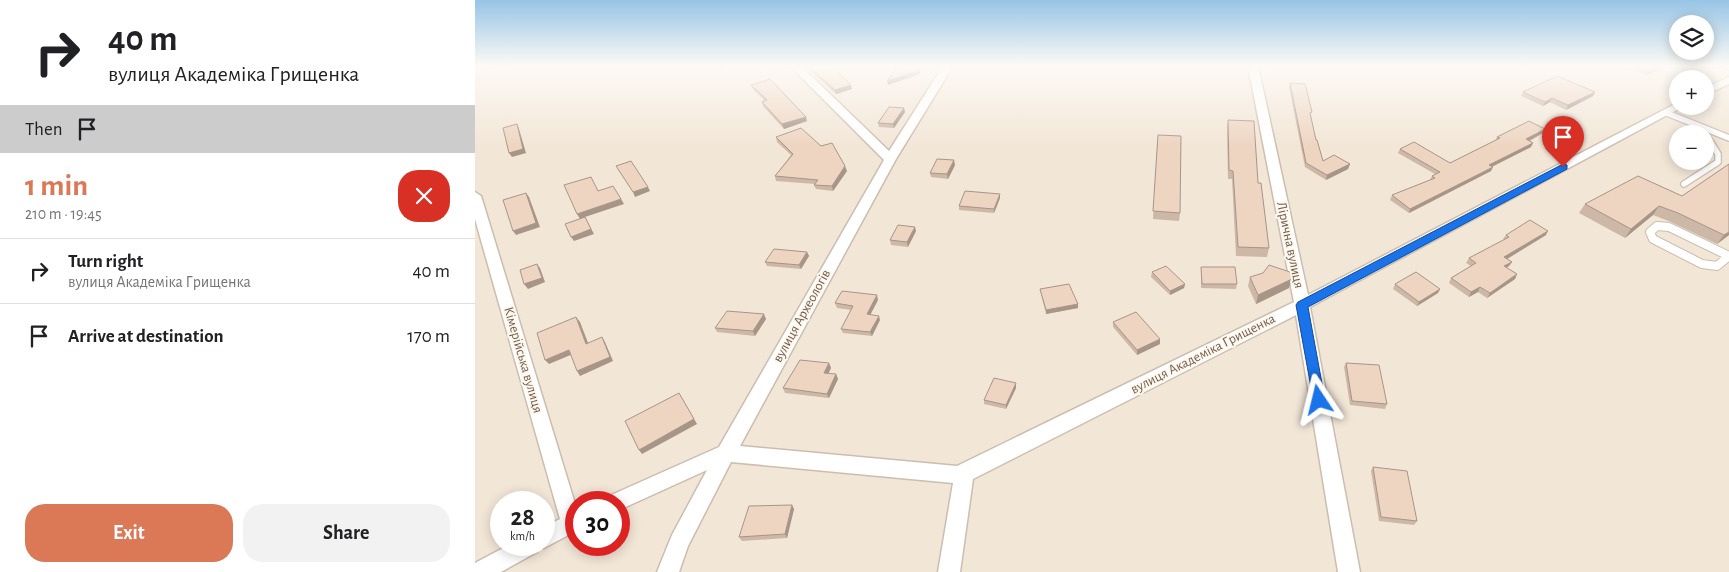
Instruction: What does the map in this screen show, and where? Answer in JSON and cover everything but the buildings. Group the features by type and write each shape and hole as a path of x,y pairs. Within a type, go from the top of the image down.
{"street":[{"path":"822,93 890,159"},
{"name":"вулиця Археологів","path":"668,572 679,542 726,453 890,159 931,93"},
{"name":"Лірична вулиця","path":"1258,93 1302,305 1349,572"},
{"name":"вулиця Академіка Грищенка","path":"726,453 961,475 1302,305 1669,111"},
{"name":"Кімерійська вулиця","path":"475,196 565,492"},
{"path":"630,496 726,453"},
{"path":"949,572 964,472"},
{"path":"480,572 510,556"}],"lane":[{"path":"1682,115 1698,125"},
{"path":"1714,132 1729,138"},
{"path":"1714,148 1718,154 1718,162 1714,165"},
{"path":"1684,184 1706,170"},
{"path":"1657,226 1669,227 1729,256 1717,266 1703,264 1653,239 1650,232 1657,226"}],"shaded area":[{"path":"475,93 1669,93 1669,115 1714,115 1714,93 1729,93 1729,572 475,572"}],"route":[{"path":"1319,400 1302,305 1563,167"}]}
